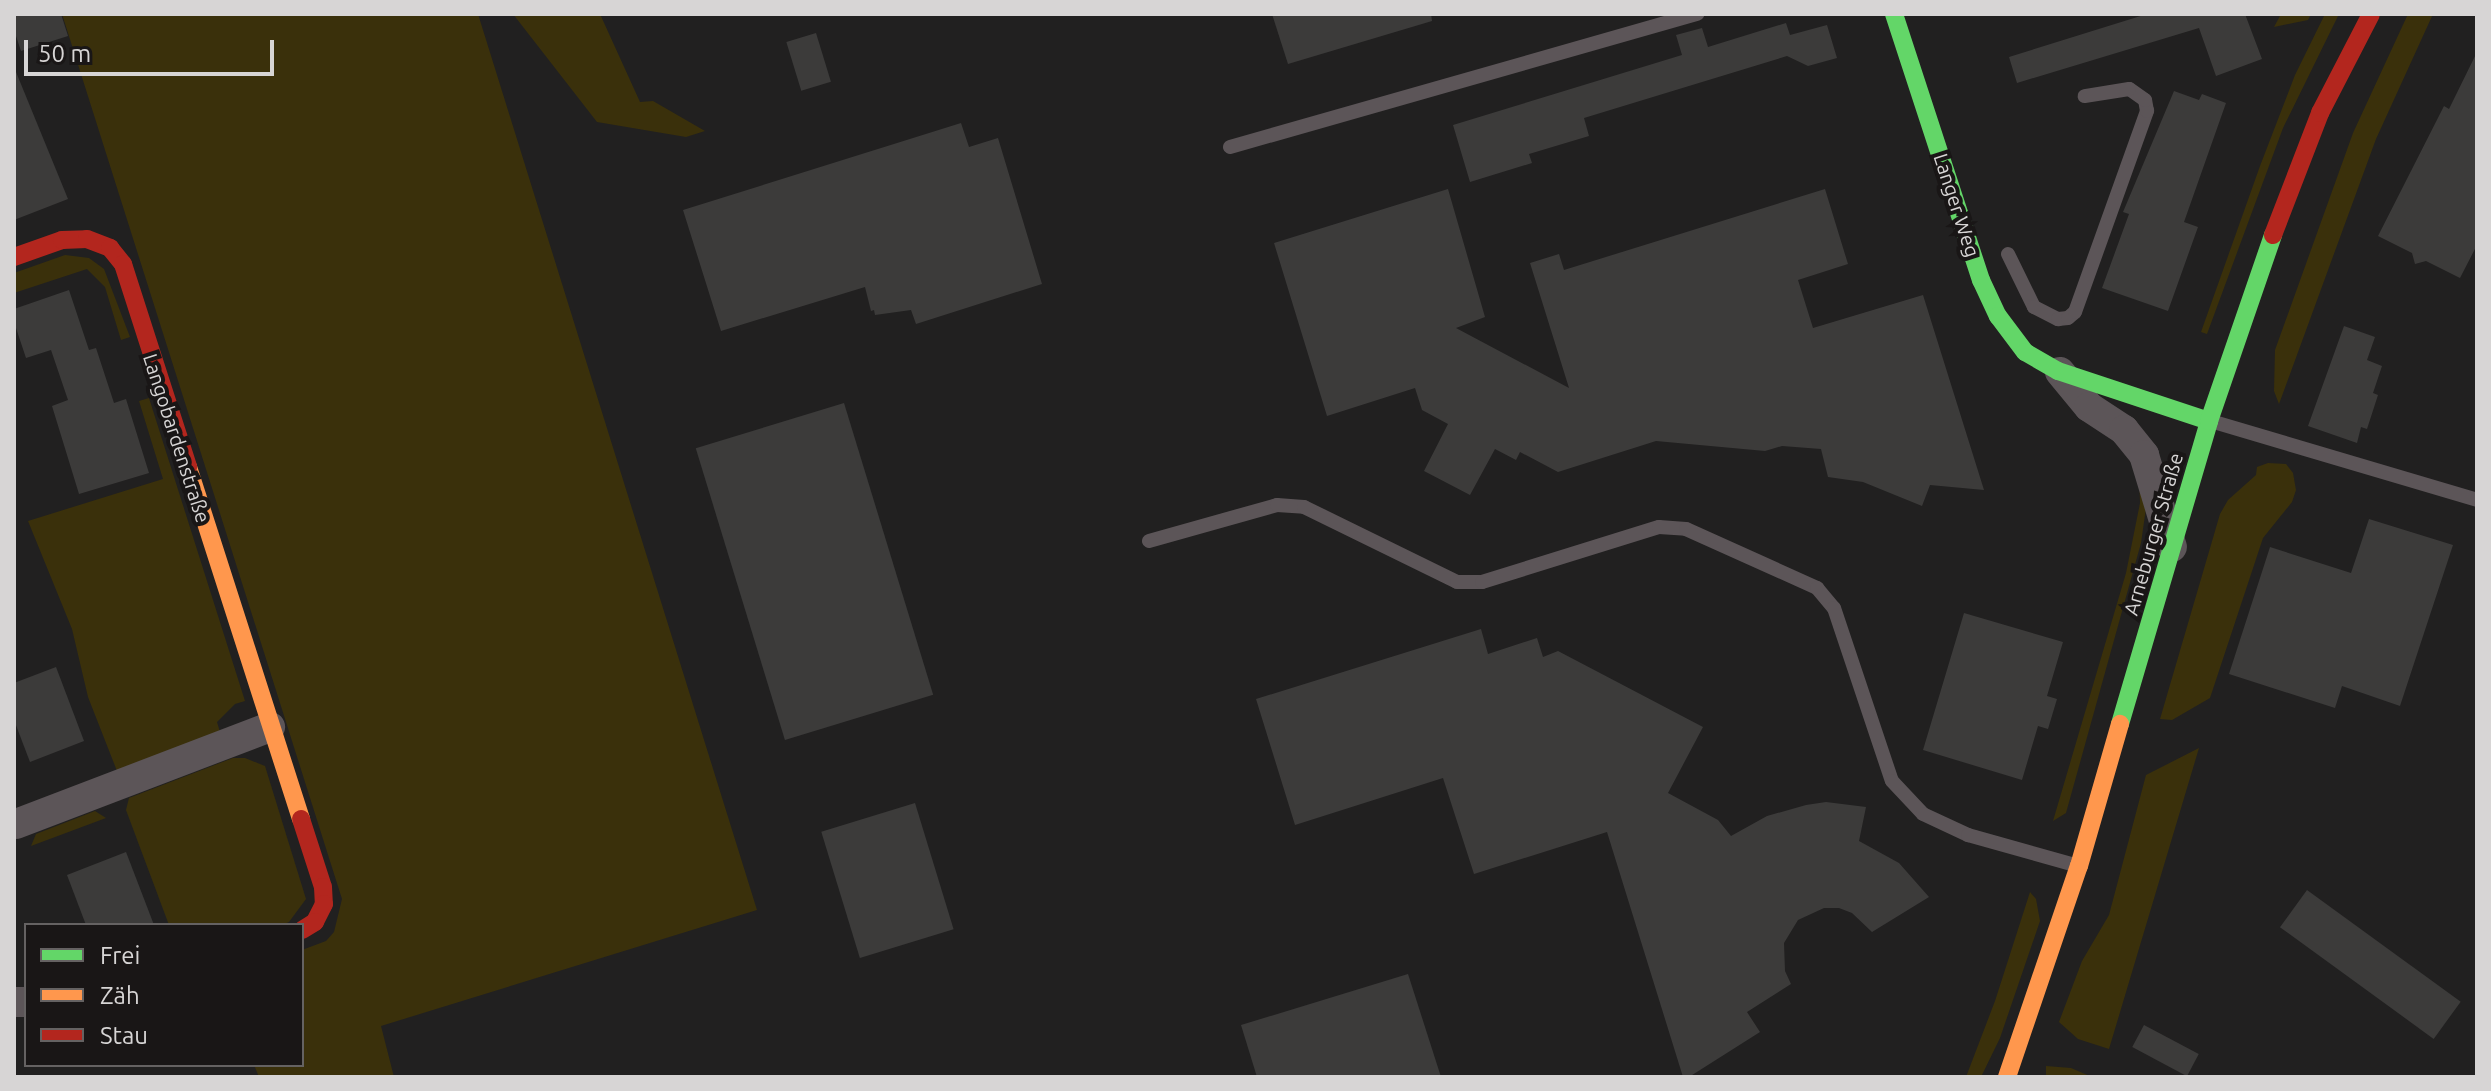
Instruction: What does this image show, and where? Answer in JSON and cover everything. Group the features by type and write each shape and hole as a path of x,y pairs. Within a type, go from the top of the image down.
{"street":[{"name":"Langer Weg","path":"1894,14 1981,280 1998,316 2025,352 2058,371 2209,421"},
{"name":"Arneburger Straße","path":"2007,1077 2079,866 2209,421 2281,211 2320,113 2371,14"},
{"name":"Langobardenstraße","path":"14,257 62,240 87,239 110,248 123,264 323,887 324,904 315,922 304,929"},
{"name":"Langer Weg","path":"2058,371 2089,407 2124,430 2144,455 2172,548"},
{"path":"16,824 270,727"}],"lane":[{"path":"1230,147 1697,14"},
{"path":"2008,254 2034,307 2058,319 2068,318 2075,312 2147,111 2145,100 2129,89 2085,96"},
{"path":"2209,421 2477,500"},
{"path":"1149,541 1277,505 1304,507 1457,582 1482,582 1659,527 1686,529 1817,588 1834,608 1892,781 1923,814 1968,835 2079,866"}],"shaded area":[{"path":"62,14 478,14 757,910 381,1026 394,1077 259,1077 255,1067 304,1067 304,949 326,941 334,932 342,899"},
{"path":"513,14 600,14 640,102 653,101 705,131 686,137 597,122"},
{"path":"2281,14 2311,14 2308,20 2274,27"},
{"path":"2325,14 2339,14 2283,128 2207,334 2201,332 2295,75"},
{"path":"2408,14 2433,14 2376,139 2279,404 2274,391 2275,350 2353,133"},
{"path":"65,255 89,258 104,269 130,337 121,340 105,287 87,269 14,293 14,273"},
{"path":"149,398 245,701 235,704 217,722 220,732 117,771 88,697 72,629 28,521 163,479 139,401"},
{"path":"2268,463 2286,464 2293,473 2296,490 2292,502 2263,538 2210,698 2172,720 2160,719 2220,514 2228,500 2256,475 2257,467"},
{"path":"2139,472 2146,508 2141,543 2066,813 2053,821 2126,573 2140,503"},
{"path":"2199,748 2109,1049 2078,1039 2059,1022 2082,961 2109,915 2146,775"},
{"path":"233,758 245,758 265,766 306,899 287,923 168,923 126,810 129,798"},
{"path":"95,811 106,818 31,846 36,834"},
{"path":"2030,892 2036,899 2040,921 2000,1038 1981,1077 1966,1077 1995,1001"},
{"path":"2046,1066 2071,1068 2092,1077 2046,1077"}],"building":[{"path":"14,14 61,14 68,36 21,51 14,30"},
{"path":"1272,14 1431,14 1432,21 1288,64"},
{"path":"2147,14 2245,14 2262,59 2216,76 2199,28 2017,83 2009,57"},
{"path":"1786,23 1790,35 1827,25 1837,58 1808,66 1787,56 1584,118 1589,136 1529,154 1532,163 1470,182 1453,125 1682,55 1676,35 1702,28 1708,47"},
{"path":"816,33 831,82 801,91 786,42"},
{"path":"2477,52 2477,245 2460,278 2426,261 2415,264 2412,253 2378,236 2444,106 2449,109"},
{"path":"14,73 68,199 14,220"},
{"path":"2174,91 2199,100 2202,94 2226,103 2184,222 2198,227 2168,311 2102,288 2129,214 2123,212"},
{"path":"961,123 969,147 998,138 1042,284 916,324 911,310 875,315 874,310 871,311 865,287 721,331 683,210"},
{"path":"1448,189 1485,317 1456,328 1569,388 1530,263 1559,254 1564,270 1825,189 1848,264 1798,280 1813,328 1923,295 1984,490 1930,485 1922,506 1863,482 1828,477 1821,449 1782,446 1765,451 1656,441 1558,472 1520,452 1516,460 1495,449 1470,495 1424,471 1448,424 1422,410 1415,388 1327,416 1274,243"},
{"path":"69,290 89,350 96,348 114,403 126,399 149,473 79,494 52,406 68,400 51,350 26,358 14,322 14,309"},
{"path":"2344,326 2375,337 2367,360 2382,366 2373,393 2378,395 2367,429 2361,427 2357,443 2308,426"},
{"path":"844,403 933,695 785,740 696,448"},
{"path":"2369,519 2453,545 2400,706 2342,686 2335,708 2229,674 2270,547 2351,573"},
{"path":"1964,613 2063,642 2047,696 2057,699 2048,729 2038,726 2022,780 1923,750"},
{"path":"1481,629 1488,654 1537,638 1543,657 1558,651 1703,727 1668,793 1718,820 1731,836 1767,816 1806,805 1826,802 1866,807 1859,841 1899,863 1929,897 1872,932 1852,913 1839,908 1824,908 1798,920 1784,943 1785,971 1791,984 1747,1012 1760,1032 1689,1077 1683,1077 1607,832 1474,874 1443,778 1295,825 1256,699"},
{"path":"56,667 84,741 30,762 14,720 14,683"},
{"path":"915,803 954,929 860,958 821,832"},
{"path":"126,852 153,923 85,923 67,875"},
{"path":"2307,890 2461,1002 2434,1039 2280,927"},
{"path":"1408,974 1441,1077 1257,1077 1241,1025"},
{"path":"2144,1025 2199,1054 2187,1076 2132,1047"}],"traffic: fast":[{"path":"1894,14 1981,280 1998,316 2025,352 2058,371 2209,421"},
{"path":"2120,724 2209,421 2273,235"}],"traffic: slow":[{"path":"188,467 301,819"},
{"path":"2007,1077 2079,866 2120,724"}],"traffic: jam":[{"path":"2273,235 2320,113 2371,14"},
{"path":"14,257 62,240 87,239 110,248 123,264 188,467"},
{"path":"301,819 323,887 324,904 315,922 304,929"}]}
